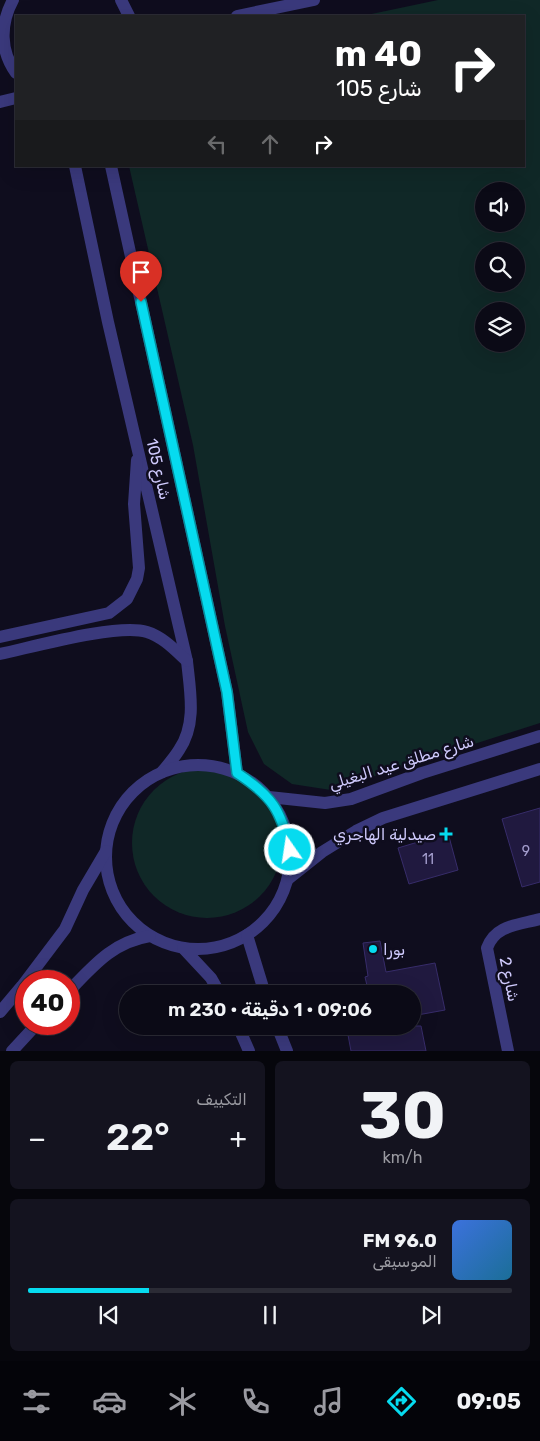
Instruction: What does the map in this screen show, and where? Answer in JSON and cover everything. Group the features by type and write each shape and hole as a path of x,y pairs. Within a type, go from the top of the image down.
{"street":[{"path":"13,0 6,13 1,30 4,48 15,72"},
{"path":"121,0 128,15"},
{"path":"242,15 314,0"},
{"path":"0,102 15,98"},
{"name":"شارع 105","path":"75,167 187,662 191,717 180,749 162,772"},
{"name":"شارع 105","path":"111,167 227,692 237,773"},
{"path":"0,637 109,612 123,603 133,590 139,568 134,504 138,450"},
{"path":"57,625 60,640"},
{"path":"0,654 60,640 135,630 156,636 166,642 187,662"},
{"name":"شارع مطلق عيد البغيلي","path":"269,798 325,803 351,798 422,773 540,736"},
{"path":"187,766 212,766 237,773 259,787 269,798 284,822 290,850 288,879 279,901 264,921 247,935 227,944 205,949 182,948 150,936 131,920 116,900 107,876 106,851 111,826 122,804 140,785 162,772 187,766"},
{"path":"288,879 322,852 356,831 383,818 540,770"},
{"path":"0,1012 66,930 83,890 106,851"},
{"name":"شارع 2","path":"508,1051 487,948 490,938 499,930 540,919"},
{"path":"247,935 262,985"},
{"path":"80,980 106,954 133,938 150,936"},
{"path":"182,948 214,985"},
{"path":"12,1051 27,1035"},
{"path":"242,1035 249,1051"},
{"path":"281,1035 287,1051"}],"green space":[{"path":"438,0 540,0 540,723 331,790 292,784 264,764 248,732 225,626 193,445 129,167 525,167 525,15 367,15"},
{"path":"207,768 236,774 260,790 276,814 282,843 276,872 260,896 236,912 207,918 178,912 154,896 138,872 132,843 138,814 154,790 178,774"}],"building":[{"path":"540,808 540,882 522,887 502,819"},
{"path":"448,833 458,870 409,884 398,848"},
{"path":"380,941 386,972 435,963 445,1010 421,1014 421,985 367,985 365,977 368,976 363,943"},
{"path":"421,1026 426,1051 351,1051 348,1035 421,1035"}],"place":[{"name":"صيدلية الهاجري","path":"446,834"},
{"name":"بورا","path":"373,949"}],"route":[{"path":"141,302 227,692 237,773 259,787 269,798 284,822 290,850"}]}
